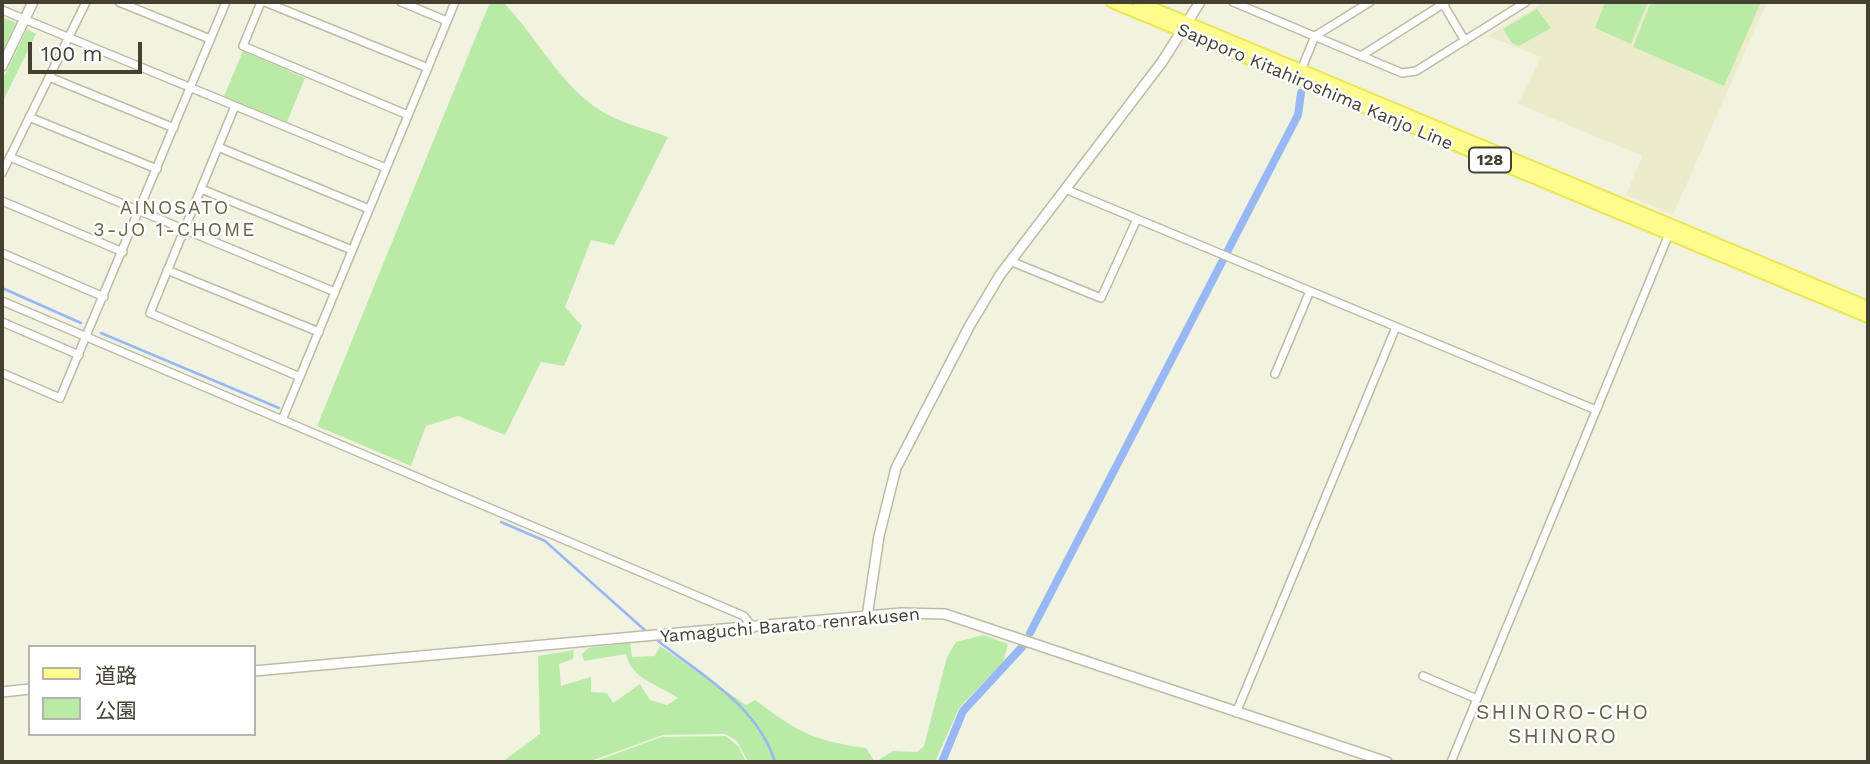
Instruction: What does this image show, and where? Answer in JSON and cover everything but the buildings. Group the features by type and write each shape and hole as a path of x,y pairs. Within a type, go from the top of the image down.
{"main road":[{"name":"Sapporo Kitahiroshima Kanjo Line","path":"1112,2 1301,70 1868,307"},
{"name":"Sapporo Kitahiroshima Kanjo Line","path":"1139,2 1184,27 1868,317"}],"street":[{"path":"2,66 33,2"},
{"path":"2,173 86,2"},
{"path":"119,2 210,39"},
{"path":"2,373 60,398 226,2"},
{"path":"408,115 243,46 263,2 428,68"},
{"path":"401,2 447,21"},
{"path":"282,420 455,2"},
{"path":"867,617 879,536 897,468 970,325 1010,261 1163,62 1200,2"},
{"path":"1233,2 1402,73 1416,71 1526,2"},
{"path":"1301,70 1315,36 1370,2"},
{"path":"1361,56 1444,2 1465,41"},
{"path":"2,10 386,168"},
{"path":"49,77 174,128"},
{"path":"235,106 150,313 300,377"},
{"path":"29,117 157,169"},
{"path":"218,147 369,209"},
{"path":"10,157 335,292"},
{"path":"201,189 352,250"},
{"path":"1065,189 1596,410"},
{"path":"2,201 123,252"},
{"path":"1010,261 1101,298 1137,219"},
{"path":"1451,762 1669,234"},
{"path":"2,253 104,297"},
{"path":"167,270 318,332"},
{"path":"1275,374 1310,291"},
{"path":"2,301 744,615 753,628"},
{"path":"2,321 79,355"},
{"path":"1236,713 1396,327"},
{"name":"Yamaguchi Barato renrakusen","path":"256,671 647,638 901,613 958,617 1387,762"},
{"path":"1423,676 1477,699"},
{"path":"2,691 28,690"}],"shaded area":[{"path":"1544,2 1767,2 1673,215 1626,195 1642,156 1518,104 1541,57 1488,36"}],"green space":[{"path":"490,2 503,2 560,74 586,100 617,119 668,137 614,245 591,240 565,307 582,326 564,366 541,362 505,435 458,416 426,426 411,466 317,426"},
{"path":"1605,2 1648,2 1631,44 1595,28"},
{"path":"1651,2 1761,2 1724,86 1633,47"},
{"path":"1537,9 1551,28 1519,46 1512,43 1503,29"},
{"path":"4,18 16,23 2,52 2,22"},
{"path":"27,29 36,34 2,103 2,81"},
{"path":"243,51 305,78 287,122 224,96"},
{"path":"984,635 1008,644 1003,662 959,708 935,762 875,762 893,751 917,752 924,746 947,657 956,642"},
{"path":"630,643 632,657 655,656 660,646 746,705 755,700 806,733 831,742 866,748 875,762 748,762 737,741 725,734 663,735 588,762 502,762 540,734 538,656 574,650 573,659 559,664 561,686 591,677 591,692 607,693 613,703 640,684 650,700 667,705 678,698 640,676 629,663 626,654 584,661 582,654 588,648"},
{"path":"726,736 739,747 746,762 593,762 662,737"}],"waterway":[{"path":"1226,254 1298,115 1301,93"},
{"path":"1030,633 1223,260"},
{"path":"2,288 81,323"},
{"path":"101,333 279,408"},
{"path":"501,522 545,541 648,633"},
{"path":"653,637 707,677 740,706 766,741 775,762"},
{"path":"942,762 963,711 1023,646"}],"district":[{"name":"AINOSATO 3-JO 1-CHOME","path":"175,219"},
{"name":"SHINORO-CHO SHINORO","path":"1563,725"}]}
